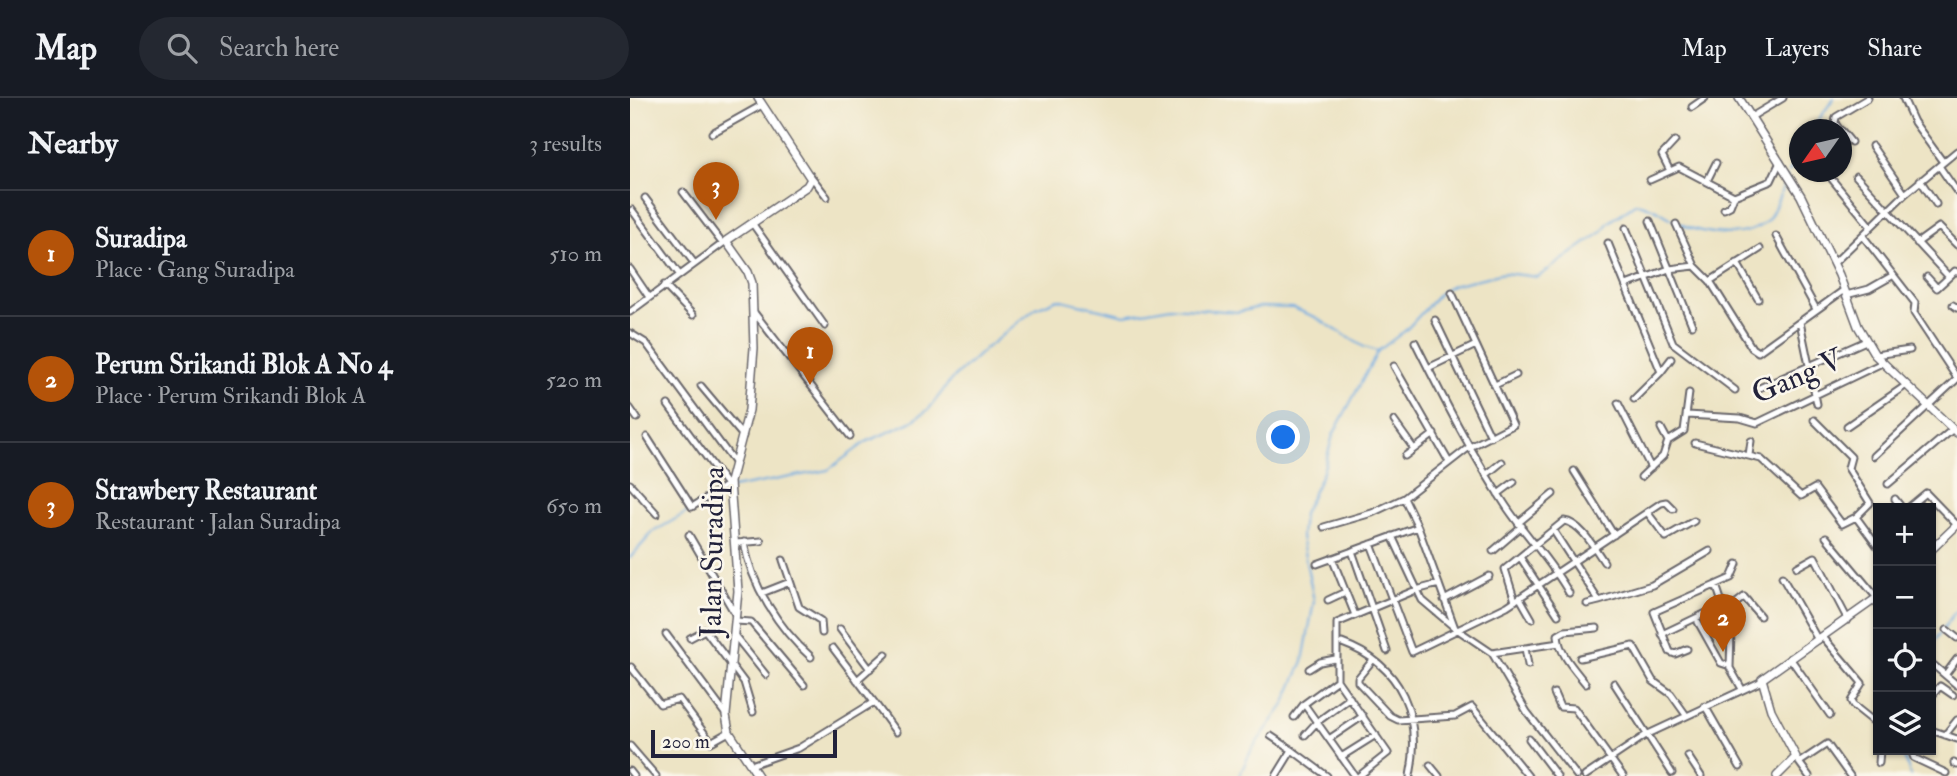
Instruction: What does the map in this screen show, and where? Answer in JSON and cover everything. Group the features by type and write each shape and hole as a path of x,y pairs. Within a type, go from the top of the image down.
{"street":[{"path":"1692,107 1705,98"},
{"path":"1739,98 1796,186 1834,263 1866,341 1875,355 1955,431 1888,484"},
{"path":"1751,117 1783,98"},
{"path":"1836,119 1868,98"},
{"path":"1903,98 1917,127 1957,192"},
{"path":"712,133 760,102 827,197"},
{"path":"1670,172 1662,155 1675,141"},
{"path":"1872,146 1905,194"},
{"path":"1834,263 1920,180 1957,151"},
{"path":"1707,181 1716,163"},
{"path":"1724,209 1730,206 1734,196 1771,181 1781,163"},
{"path":"1650,180 1679,167 1734,196"},
{"path":"630,312 694,263 809,184 810,175"},
{"path":"1856,176 1949,277"},
{"path":"1920,180 1936,204"},
{"path":"1834,182 1871,227"},
{"path":"683,192 724,242"},
{"path":"645,198 694,263"},
{"path":"632,210 679,274"},
{"path":"1650,221 1692,325"},
{"path":"752,223 825,326"},
{"path":"1676,224 1695,266 1710,281 1754,351 1763,351 1816,309 1845,293 1869,289 1892,276"},
{"path":"1917,243 1939,227 1957,245"},
{"path":"1626,228 1675,345 1690,353 1735,390"},
{"path":"1776,236 1816,309"},
{"path":"1863,236 1915,303 1914,313 1957,378 1874,456"},
{"name":"Jalan Suradipa","path":"724,242 750,277 753,311 751,391 743,436 729,484 740,543 737,619 726,715 729,732 758,776"},
{"path":"1608,243 1661,372"},
{"path":"1710,281 1760,249"},
{"path":"1737,263 1758,299"},
{"path":"1626,285 1669,270 1695,266"},
{"path":"630,269 649,297"},
{"path":"1927,277 1937,288 1956,270"},
{"path":"664,285 693,315"},
{"path":"1324,527 1372,513 1404,498 1468,448 1513,424 1452,293"},
{"path":"753,311 850,436"},
{"path":"1434,320 1491,437"},
{"path":"1800,322 1817,404"},
{"path":"630,332 646,343 734,462"},
{"path":"1757,389 1866,341"},
{"path":"1415,342 1468,448 1498,494 1558,573 1569,593"},
{"path":"1428,368 1476,345"},
{"path":"1875,355 1910,350"},
{"path":"1634,399 1671,359"},
{"name":"Gang V","path":"1687,415 1743,418 1755,424 1882,363"},
{"path":"1394,366 1449,462"},
{"path":"1495,385 1516,375"},
{"path":"701,386 743,436"},
{"path":"1847,426 1905,386"},
{"path":"1641,477 1663,456 1668,441 1684,431 1689,393"},
{"path":"1618,403 1651,468"},
{"path":"647,437 692,507 729,484 668,405"},
{"path":"630,408 638,418"},
{"path":"1695,443 1749,455 1766,463 1801,496 1815,488 1841,524 1857,517 1870,503 1848,468 1852,458 1814,420"},
{"path":"1394,421 1414,449"},
{"path":"1661,428 1668,441"},
{"path":"1405,456 1434,434"},
{"path":"1749,455 1751,441"},
{"path":"1486,475 1503,462"},
{"path":"1574,471 1614,535"},
{"path":"1498,494 1514,482"},
{"path":"630,484 657,514"},
{"path":"1914,503 1926,493 1936,503"},
{"path":"1493,551 1553,494"},
{"path":"1404,498 1418,527 1456,629"},
{"path":"1895,499 1898,503"},
{"path":"1371,544 1411,651 1518,599 1665,502 1672,509"},
{"path":"1936,503 1957,525 1936,545"},
{"path":"1647,512 1666,537 1694,521"},
{"path":"1857,517 1873,540"},
{"path":"1532,619 1504,572 1553,530 1569,521 1604,562"},
{"path":"1317,564 1418,527"},
{"path":"1553,530 1576,560 1599,601"},
{"path":"689,535 737,619 751,621 804,685"},
{"path":"1392,536 1416,590 1434,613 1492,653 1527,712 1577,776"},
{"path":"1826,537 1873,592"},
{"path":"761,541 740,543 762,593 782,625 811,657"},
{"path":"1352,551 1387,651"},
{"path":"1587,604 1652,585 1710,551"},
{"path":"1520,557 1558,615"},
{"path":"1797,567 1815,557 1847,620"},
{"path":"1332,558 1355,615"},
{"path":"783,560 804,613 821,621 822,633"},
{"path":"1687,649 1672,654 1654,611 1734,575 1737,564"},
{"path":"1444,600 1489,576"},
{"path":"1782,577 1821,638 1863,683 1851,701 1873,722"},
{"path":"762,593 790,582"},
{"path":"1304,704 1357,776 1388,754 1337,680 1335,659 1338,624 1373,607 1439,584"},
{"path":"1716,585 1731,629 1730,666 1742,689"},
{"path":"1328,600 1345,592"},
{"path":"1662,634 1744,597 1760,616"},
{"path":"1585,776 1646,735 1762,681 1766,675 1873,600"},
{"path":"1698,622 1721,663 1730,666"},
{"path":"1586,684 1559,643 1560,632 1597,628"},
{"path":"840,629 870,669"},
{"path":"690,638 705,630 746,687 753,712"},
{"path":"1947,630 1957,638"},
{"path":"666,634 726,715"},
{"path":"735,636 766,676"},
{"path":"1342,643 1372,661 1400,688 1414,720 1410,776"},
{"path":"1492,653 1559,643"},
{"path":"1580,658 1633,646 1653,681 1674,696 1686,715"},
{"path":"833,648 896,732"},
{"path":"1525,648 1528,665"},
{"path":"857,680 886,654"},
{"path":"1790,658 1830,715"},
{"path":"1309,669 1320,662 1335,659"},
{"path":"1944,675 1957,659"},
{"path":"1372,661 1358,678 1358,682 1393,718 1414,720 1439,715 1455,716 1472,707 1528,776"},
{"path":"631,667 660,704 679,699 711,742 729,732"},
{"path":"1936,668 1957,685"},
{"path":"1294,717 1304,704 1337,680"},
{"path":"1762,681 1798,760 1809,776"},
{"path":"1614,683 1672,773"},
{"path":"1936,692 1941,686 1953,695"},
{"path":"1554,693 1560,707 1574,708 1623,776"},
{"path":"1305,735 1317,722 1350,698"},
{"path":"751,765 799,748 874,702"},
{"path":"1705,706 1740,767"},
{"path":"1329,739 1363,716"},
{"path":"1945,736 1957,720"},
{"path":"1936,732 1957,739"},
{"path":"1341,757 1376,734"},
{"path":"1271,736 1327,776"},
{"path":"1529,739 1557,776"},
{"path":"1777,776 1798,760 1827,744 1850,776"},
{"path":"630,746 656,776"},
{"path":"1276,776 1292,750"},
{"path":"1879,763 1880,755"},
{"path":"1913,755 1946,773"},
{"path":"1688,756 1701,776"},
{"path":"1430,765 1439,776"},
{"path":"630,771 634,776"}],"waterway":[{"path":"1819,119 1834,98"},
{"path":"732,488 828,470 866,442 911,422 929,409 951,380 985,349 1036,308 1058,299 1125,315 1171,307 1238,312 1260,307 1293,308 1315,317 1364,347 1378,351 1406,330 1440,293 1452,285 1504,273 1538,277 1602,232 1608,223 1636,203 1653,208 1690,228 1713,233 1739,233 1751,230 1769,218 1787,177"},
{"path":"1239,776 1252,749 1284,705 1303,661 1314,601 1301,537 1303,514 1323,472 1333,435 1378,351"},
{"path":"713,497 727,490"},
{"path":"630,558 653,532 705,502"},
{"path":"1936,639 1957,609"},
{"path":"1903,755 1911,776"}],"place":[{"name":"Strawbery Restaurant","path":"716,220"},
{"name":"Suradipa","path":"810,385"},
{"name":"Perum Srikandi Blok A No 4","path":"1723,652"}]}
